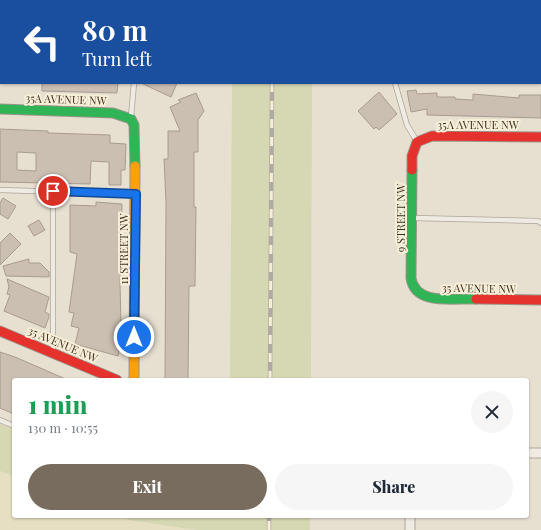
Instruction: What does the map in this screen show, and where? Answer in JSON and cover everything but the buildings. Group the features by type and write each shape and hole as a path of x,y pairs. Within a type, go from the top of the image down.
{"street":[{"name":"35A AVENUE NW","path":"0,109 113,113 131,119"},
{"name":"11 STREET NW","path":"131,119 135,131 136,194 134,378"},
{"name":"35A AVENUE NW","path":"417,142 432,136 541,137"},
{"name":"9 STREET NW","path":"417,142 412,156 411,278 413,288 418,294"},
{"name":"35 AVENUE NW","path":"418,294 436,299 541,300"},
{"name":"35 AVENUE NW","path":"0,331 112,378"},
{"path":"529,453 541,453"},
{"path":"410,518 410,530"}],"lane":[{"path":"131,119 134,84"},
{"path":"395,84 407,125 417,142"},
{"path":"0,190 136,194"},
{"path":"52,353 53,191"},
{"path":"412,218 538,221 541,223"},
{"path":"0,420 12,425"}],"shaded area":[{"path":"0,471 12,475 12,518 124,518 196,530 0,530"}],"green space":[{"path":"232,84 312,84 311,378 230,378"},
{"path":"0,424 12,429 12,475 0,471"},
{"path":"124,518 310,518 310,530 196,530"}],"railway":[{"path":"270,378 272,84"},
{"path":"269,518 269,530"}],"traffic: fast":[{"path":"0,109 113,113 131,119 134,125 135,166"},
{"path":"412,170 411,278 414,287 420,293 437,299 476,299"}],"traffic: slow":[{"path":"134,378 135,166"}],"traffic: jam":[{"path":"412,170 412,156 417,142 432,136 541,137"},
{"path":"476,299 541,300"},
{"path":"0,331 112,378"}],"route":[{"path":"53,191 136,194 134,337"}]}
